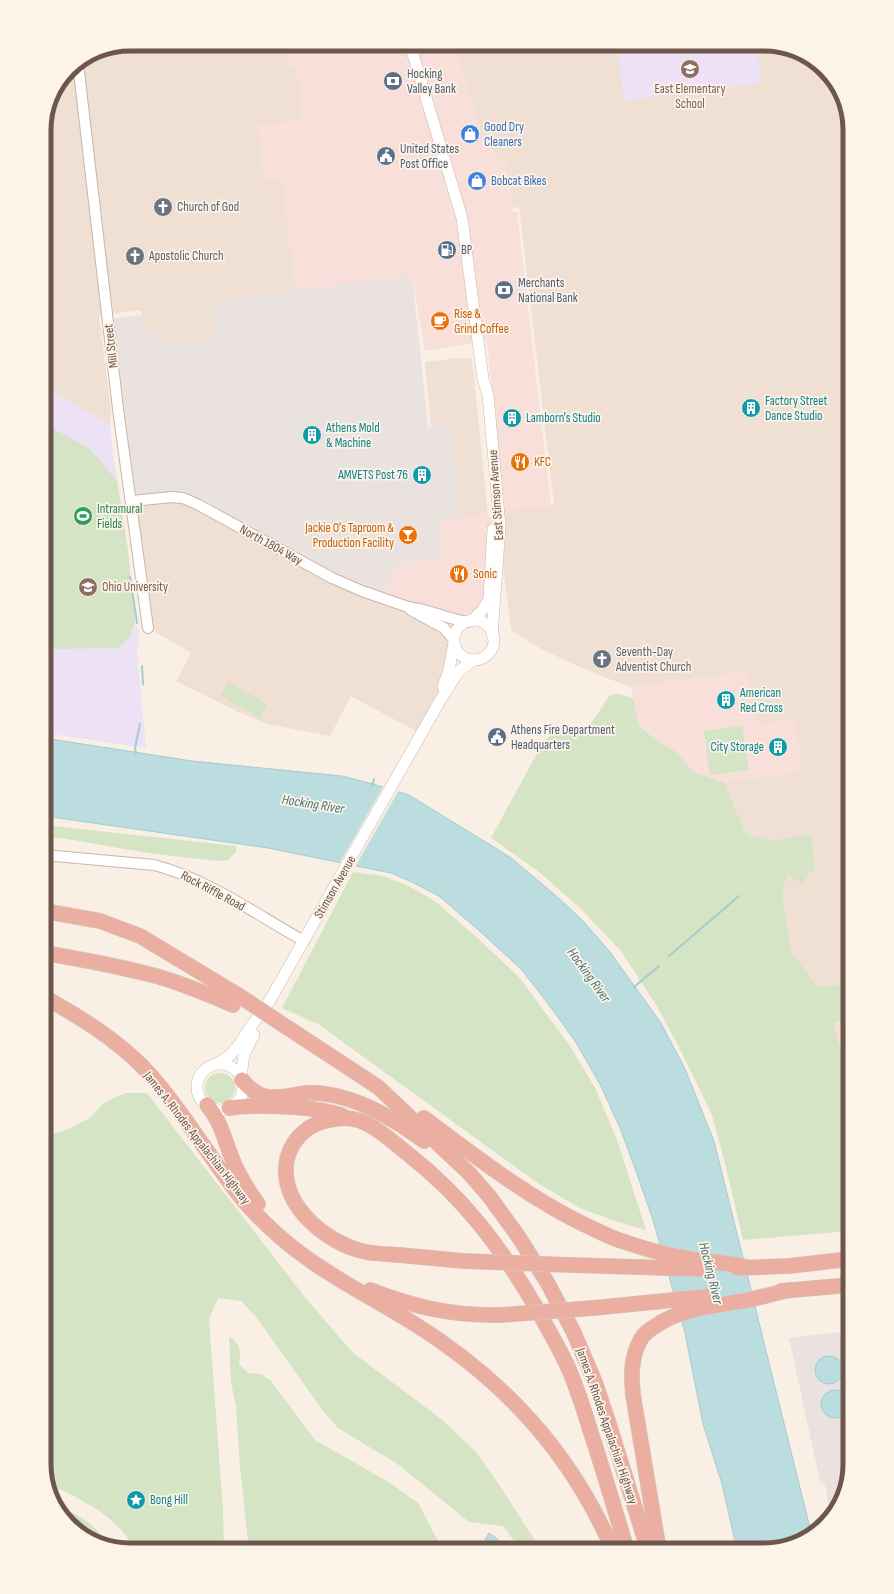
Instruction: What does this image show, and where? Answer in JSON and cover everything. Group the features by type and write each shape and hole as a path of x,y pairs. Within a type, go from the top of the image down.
{"highway":[{"path":"51,911 100,921 140,936 236,1000"},
{"name":"James A. Rhodes Appalachian Highway","path":"51,954 154,976 236,1000 288,1028 378,1087 469,1173 489,1196 518,1236 547,1282 573,1331 595,1382 646,1543"},
{"name":"James A. Rhodes Appalachian Highway","path":"51,1001 88,1022 121,1047 143,1068 172,1102 233,1188 276,1233 312,1261 445,1343 474,1365 520,1408 549,1442 574,1477 597,1516 610,1543"},
{"path":"242,1079 253,1091 266,1097 279,1098 306,1093 324,1094 348,1099 372,1108 407,1129 469,1173"},
{"path":"378,1087 392,1095 481,1161 534,1196 571,1218 623,1242 685,1258 731,1263 746,1268"},
{"path":"207,1105 219,1123 232,1160 248,1189 296,1249"},
{"path":"229,1108 277,1107 314,1109 333,1112 359,1121 381,1133 433,1174 474,1216 496,1244 522,1283 567,1365 580,1399 625,1543"},
{"path":"347,1118 328,1120 301,1133 293,1145 286,1164 287,1182 292,1198 302,1213 310,1221 344,1244 365,1252 463,1261 717,1269 789,1266 843,1260"},
{"path":"334,1275 409,1304 461,1314 500,1315 593,1308 640,1302 742,1293 843,1286"},
{"path":"658,1543 632,1379 633,1360 642,1337 648,1330 664,1320 686,1311 790,1290"}],"main road":[{"name":"East Stimson Avenue","path":"412,51 462,218 483,379 488,395 500,526 492,635"},
{"name":"East Stimson Avenue","path":"469,621 483,610 489,599 493,533 481,396 483,379"},
{"path":"469,621 476,621 485,624 490,629 492,635 493,643 490,652 482,658 474,660 461,655 457,651 454,642 456,632 469,621"},
{"name":"Stimson Avenue","path":"441,699 442,688 449,670 454,642"},
{"name":"Stimson Avenue","path":"216,1064 226,1060 234,1052 253,1023 266,1007 441,699 461,669 474,660"},
{"path":"242,1079 237,1071 231,1066 224,1064 209,1066 203,1071 198,1083 199,1096 207,1105 218,1110 229,1108 241,1097 243,1090 242,1079 244,1054 266,1007"}],"street":[{"name":"Mill Street","path":"79,70 118,409 132,501 148,628"},
{"name":"North 1804 Way","path":"132,501 165,497 183,498 199,505 332,578 408,608 444,628 454,642"},
{"name":"North 1804 Way","path":"408,608 421,609 453,619 469,621"},
{"name":"Rock Riffle Road","path":"51,856 154,865 171,870 204,884 304,941"}],"shaded area":[{"path":"287,51 288,66 297,65 303,120 258,126 264,181 282,179 296,292 210,302 215,341 180,346 179,341 166,343 164,340 145,334 141,310 99,315 111,412 110,425 51,391 51,125 59,95 74,74 86,64 105,55 120,52"},
{"path":"287,51 456,51 484,142 506,162 512,212 517,212 551,506 504,511 487,341 425,351 412,275 296,292 282,179 264,181 258,125 303,120 297,65 288,66"},
{"path":"456,51 769,51 789,55 808,64 827,82 837,100 843,130 843,984 818,987 791,951 782,892 788,875 772,841 746,834 724,782 802,771 755,724 747,672 631,687 593,673 541,649 511,630 503,565 504,511 554,505 519,207 512,208 506,162 484,142"},
{"name":"East Elementary School","path":"618,51 760,51 758,55 761,83 624,101"},
{"path":"412,275 428,427 451,424 461,517 440,519 443,559 397,564 382,598 183,499 132,501 108,324 116,318 142,315 145,334 163,331 164,340 166,343 179,341 181,346 214,341 210,302"},
{"path":"459,358 472,359 488,514 461,517 451,424 431,426 425,362"},
{"name":"Ohio University","path":"51,391 110,425 128,551 135,622 139,631 137,653 146,748 51,734"},
{"path":"172,497 408,607 449,633 449,670 421,734 351,696 330,736 267,724 176,681 191,653 148,628 132,501"},
{"path":"488,514 493,522 489,592 471,621 382,598 397,564 443,559 440,519"},
{"path":"748,672 755,724 795,719 802,771 724,782 695,773 675,751 660,742 639,725 631,687"},
{"path":"843,1021 843,1053 839,1045 834,1022"},
{"path":"843,1332 843,1464 837,1494 830,1508 825,1485 820,1481 789,1338"}],"green space":[{"name":"Intramural Fields","path":"51,428 89,448 117,481 128,551 135,622 129,638 118,648 51,649"},
{"path":"228,682 267,704 260,718 220,696"},
{"path":"618,694 633,698 639,726 675,751 695,773 724,782 746,834 772,841 811,834 815,869 809,873 803,884 788,875 782,892 791,951 818,987 843,984 843,1021 834,1022 839,1045 843,1053 843,1232 743,1240 712,1115 658,1008 621,951 580,908 539,872 491,838 540,748 547,739 555,733 568,730 581,732 584,734 610,695"},
{"path":"742,726 749,770 710,775 704,731"},
{"path":"51,826 236,846 236,852 228,860 217,861 148,853 61,838 51,838"},
{"path":"353,872 383,876 409,886 436,902 518,976 570,1046 595,1088 617,1140 646,1230 582,1209 539,1184 318,1024 282,1008"},
{"path":"220,1073 231,1077 235,1088 231,1099 220,1103 209,1099 205,1088 209,1077"},
{"path":"126,1093 147,1093 304,1296 352,1352 441,1419 476,1452 537,1543 516,1543 503,1526 469,1522 399,1465 338,1428 323,1411 256,1317 241,1301 218,1298 209,1319 223,1511 224,1543 130,1543 119,1527 109,1518 85,1502 55,1486 51,1464 51,1135 68,1129 90,1118 105,1102"},
{"path":"229,1336 239,1348 239,1364 248,1373 261,1374 271,1381 315,1440 390,1483 418,1503 439,1543 248,1543 240,1467 236,1406 231,1383"},
{"path":"66,1510 87,1522 103,1538 86,1530 74,1520"}],"water":[{"name":"Hocking River","path":"51,739 192,761 342,776 409,795 510,857 561,900 584,922 610,952 661,1023 685,1069 714,1141 810,1528 808,1530 789,1539 769,1543 735,1543 722,1484 703,1424 685,1333 653,1220 620,1128 601,1086 575,1041 521,969 439,896 414,883 391,873 268,848 51,817"},
{"path":"829,1356 839,1360 843,1370 839,1380 829,1384 819,1380 815,1370 819,1360"},
{"path":"830,1391 840,1391 843,1393 843,1415 835,1418 830,1417 825,1414 822,1409 822,1399 825,1394"},
{"path":"489,1533 503,1543 485,1543"}],"pier":[{"path":"384,785 399,790 355,867 339,864"}],"waterway":[{"path":"130,577 137,623"},
{"path":"142,666 143,684"},
{"path":"136,754 135,748 140,724"},
{"path":"372,786 374,779"},
{"path":"669,956 739,896"},
{"path":"634,987 659,966"}],"place":[{"name":"East Elementary School","path":"690,69"},
{"name":"Hocking Valley Bank","path":"393,81"},
{"name":"Good Dry Cleaners","path":"470,134"},
{"name":"United States Post Office","path":"386,156"},
{"name":"Bobcat Bikes","path":"477,181"},
{"name":"Church of God","path":"163,207"},
{"name":"BP","path":"447,250"},
{"name":"Apostolic Church","path":"135,256"},
{"name":"Merchants National Bank","path":"504,290"},
{"name":"Rise & Grind Coffee","path":"440,321"},
{"name":"Factory Street Dance Studio","path":"751,408"},
{"name":"Lamborn's Studio","path":"512,418"},
{"name":"Athens Mold & Machine","path":"312,435"},
{"name":"KFC","path":"520,462"},
{"name":"AMVETS Post 76","path":"422,475"},
{"name":"Intramural Fields","path":"83,516"},
{"name":"Jackie O's Taproom & Production Facility","path":"408,535"},
{"name":"Sonic","path":"459,574"},
{"name":"Ohio University","path":"88,587"},
{"name":"Seventh-Day Adventist Church","path":"602,659"},
{"name":"American Red Cross","path":"726,700"},
{"name":"Athens Fire Department Headquarters","path":"497,737"},
{"name":"City Storage","path":"778,747"},
{"name":"Bong Hill","path":"136,1500"}]}
